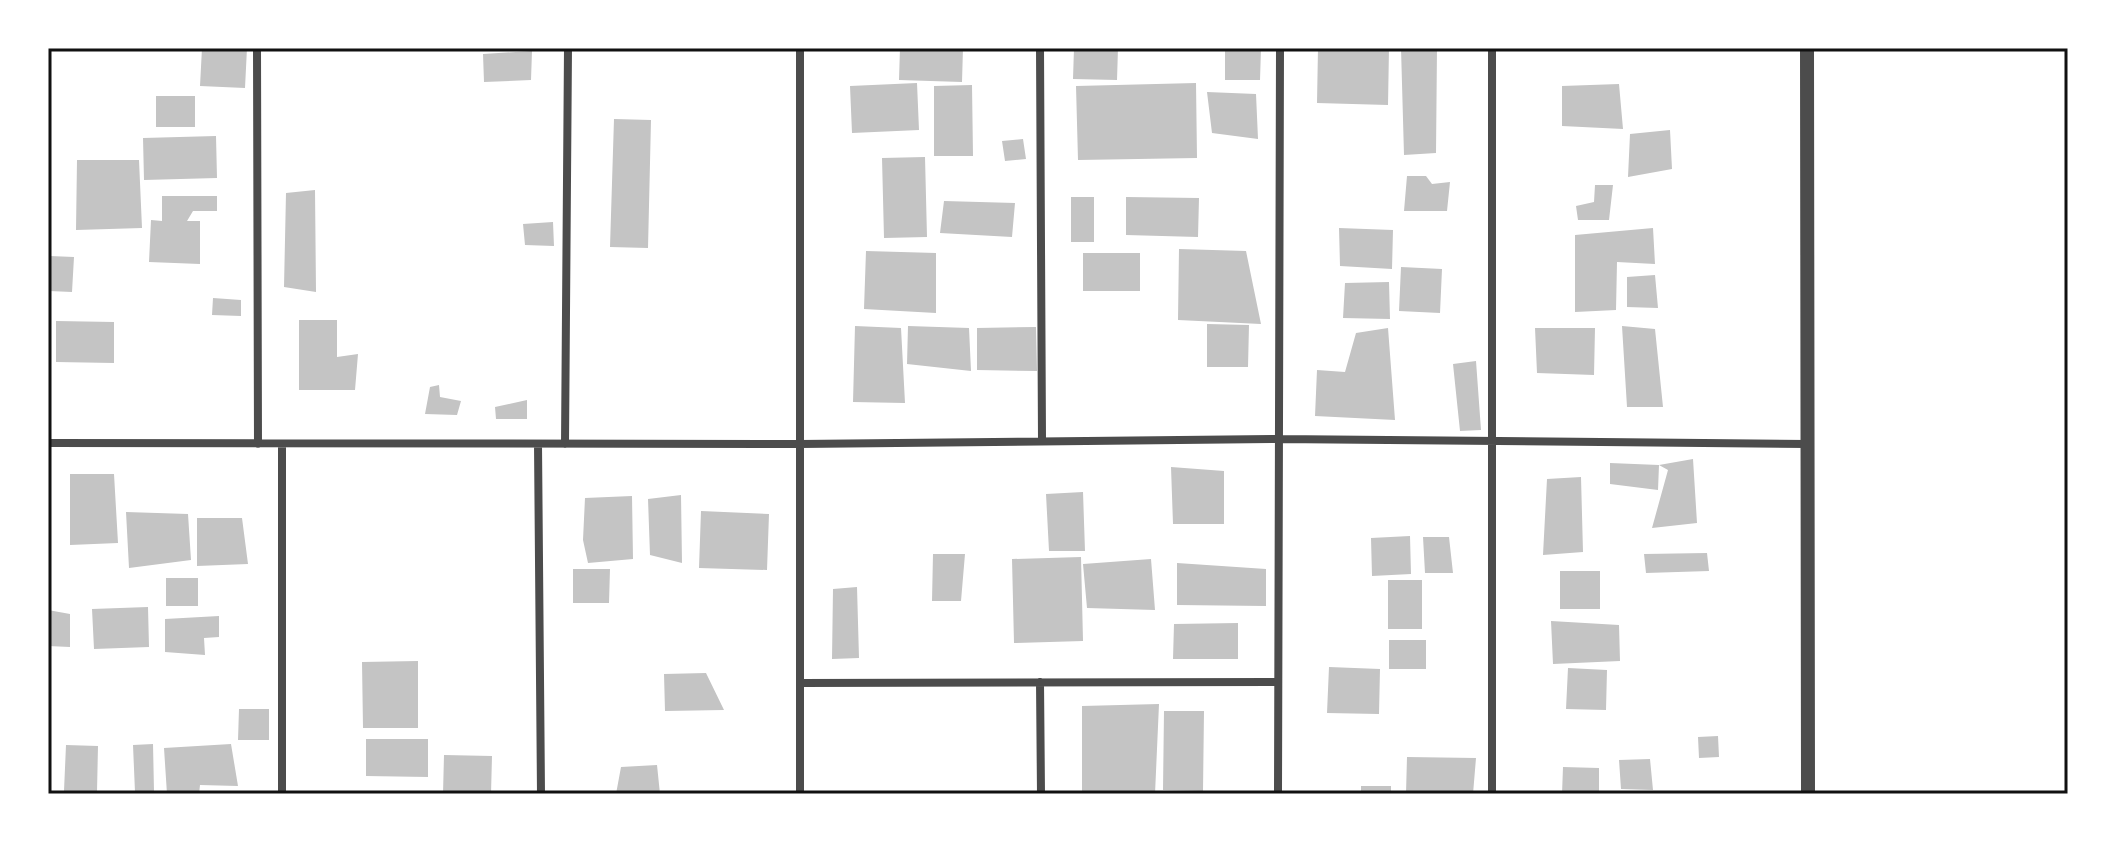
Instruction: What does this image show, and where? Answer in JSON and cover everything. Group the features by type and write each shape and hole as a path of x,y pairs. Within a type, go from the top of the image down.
{"street":[{"path":"257,48 258,444"},
{"path":"565,444 568,48"},
{"path":"800,48 800,794"},
{"path":"1040,48 1042,441"},
{"path":"1278,794 1280,48"},
{"path":"1492,48 1492,794"},
{"path":"1807,48 1808,794"},
{"path":"48,443 800,444 1278,439 1807,444"},
{"path":"282,444 282,794"},
{"path":"538,444 541,794"},
{"path":"1040,682 1041,794"},
{"path":"800,683 1278,682"}],"building":[{"path":"202,48 247,48 245,88 200,86"},
{"path":"900,48 963,48 962,82 899,80"},
{"path":"1074,48 1118,48 1117,80 1073,79"},
{"path":"1225,48 1261,48 1260,80 1225,80"},
{"path":"1318,48 1389,48 1388,105 1317,103"},
{"path":"1401,48 1437,48 1436,153 1404,155"},
{"path":"532,51 531,80 484,82 483,54"},
{"path":"917,83 919,130 852,133 850,86"},
{"path":"1196,83 1197,158 1078,160 1076,86"},
{"path":"1619,84 1623,129 1562,126 1562,86"},
{"path":"972,85 973,156 934,156 934,86"},
{"path":"1207,92 1256,94 1258,139 1212,133"},
{"path":"156,96 195,96 195,127 156,127"},
{"path":"614,119 651,120 648,248 610,247"},
{"path":"1670,130 1672,169 1628,177 1630,134"},
{"path":"216,136 217,178 144,180 143,138"},
{"path":"1023,139 1026,159 1005,161 1002,141"},
{"path":"925,157 927,237 884,238 882,158"},
{"path":"77,160 139,160 142,228 76,230"},
{"path":"1407,176 1426,176 1432,184 1450,182 1447,211 1404,211"},
{"path":"1595,185 1613,185 1609,220 1578,220 1576,206 1594,202"},
{"path":"315,190 316,292 284,287 286,193"},
{"path":"162,196 217,196 217,211 193,211 187,221 200,221 200,264 149,262 151,220 162,221"},
{"path":"1071,197 1094,197 1094,242 1071,242"},
{"path":"1126,197 1199,198 1198,237 1126,235"},
{"path":"944,201 1015,203 1012,237 940,233"},
{"path":"553,222 554,246 525,245 523,224"},
{"path":"1339,228 1393,230 1392,269 1340,266"},
{"path":"1653,228 1655,264 1617,262 1616,310 1575,312 1575,235"},
{"path":"1179,249 1246,251 1261,324 1178,320"},
{"path":"866,251 936,253 936,313 864,309"},
{"path":"1083,253 1140,253 1140,291 1083,291"},
{"path":"50,256 74,257 72,292 49,291"},
{"path":"1401,267 1442,269 1440,313 1399,311"},
{"path":"1655,275 1658,308 1627,307 1627,277"},
{"path":"1389,282 1390,319 1343,318 1345,283"},
{"path":"213,298 241,300 241,316 212,315"},
{"path":"299,320 337,320 337,357 358,354 355,390 299,390"},
{"path":"56,321 114,322 114,363 56,362"},
{"path":"1207,324 1249,325 1248,367 1207,367"},
{"path":"855,326 901,328 905,403 853,402"},
{"path":"908,326 969,328 971,371 907,364"},
{"path":"1622,326 1655,329 1663,407 1627,407"},
{"path":"1036,327 1037,371 977,370 977,328"},
{"path":"1388,328 1395,420 1315,416 1317,370 1345,372 1356,333"},
{"path":"1535,328 1595,328 1594,375 1537,373"},
{"path":"1476,361 1481,430 1460,431 1453,364"},
{"path":"439,385 440,397 461,401 457,415 425,414 430,387"},
{"path":"527,400 527,419 496,419 495,407"},
{"path":"1693,459 1697,523 1652,528 1668,470 1659,465"},
{"path":"1610,463 1659,465 1658,490 1610,484"},
{"path":"1171,467 1224,471 1224,524 1173,524"},
{"path":"70,474 114,474 118,543 70,545"},
{"path":"1581,477 1583,552 1543,555 1547,479"},
{"path":"1083,492 1085,551 1049,551 1046,494"},
{"path":"681,495 682,563 650,555 648,499"},
{"path":"632,496 633,559 588,563 583,540 585,498"},
{"path":"701,511 769,514 767,570 699,568"},
{"path":"126,512 188,514 191,560 129,568"},
{"path":"197,518 242,518 248,564 197,566"},
{"path":"1410,536 1411,574 1372,576 1371,538"},
{"path":"1423,537 1449,537 1453,573 1425,573"},
{"path":"1707,553 1709,571 1646,573 1644,554"},
{"path":"933,554 965,554 961,601 932,601"},
{"path":"1081,557 1083,641 1014,643 1012,559"},
{"path":"1151,559 1155,610 1087,608 1083,564"},
{"path":"1177,563 1266,569 1266,606 1177,605"},
{"path":"573,569 610,569 609,603 573,603"},
{"path":"1560,571 1600,571 1600,609 1560,609"},
{"path":"166,578 198,578 198,606 166,606"},
{"path":"1388,580 1422,580 1422,629 1388,629"},
{"path":"857,587 859,658 832,659 833,589"},
{"path":"148,607 149,647 94,649 92,609"},
{"path":"48,610 70,614 70,647 48,646"},
{"path":"219,616 219,637 204,638 205,655 165,652 165,619"},
{"path":"1551,621 1619,625 1620,661 1553,664"},
{"path":"1238,623 1238,659 1173,659 1174,624"},
{"path":"1389,640 1426,640 1426,669 1389,669"},
{"path":"418,661 418,728 363,728 362,662"},
{"path":"1329,667 1380,669 1379,714 1327,713"},
{"path":"1568,668 1607,670 1606,710 1566,709"},
{"path":"706,673 724,710 665,711 664,674"},
{"path":"1159,704 1155,794 1082,794 1082,706"},
{"path":"239,709 269,709 269,740 238,740"},
{"path":"1164,711 1204,711 1203,791 1163,790"},
{"path":"1718,736 1719,757 1699,758 1698,737"},
{"path":"366,739 428,739 428,777 366,776"},
{"path":"153,744 154,791 135,792 133,745"},
{"path":"231,744 238,786 200,785 199,794 167,794 164,748"},
{"path":"66,745 98,746 97,792 64,791"},
{"path":"444,755 492,756 491,794 443,794"},
{"path":"1407,757 1476,758 1473,794 1406,794"},
{"path":"1650,759 1653,790 1621,789 1619,760"},
{"path":"657,765 660,794 616,794 621,767"},
{"path":"1563,767 1599,768 1599,794 1562,794"},
{"path":"1361,786 1391,786 1391,794 1361,794"}]}
